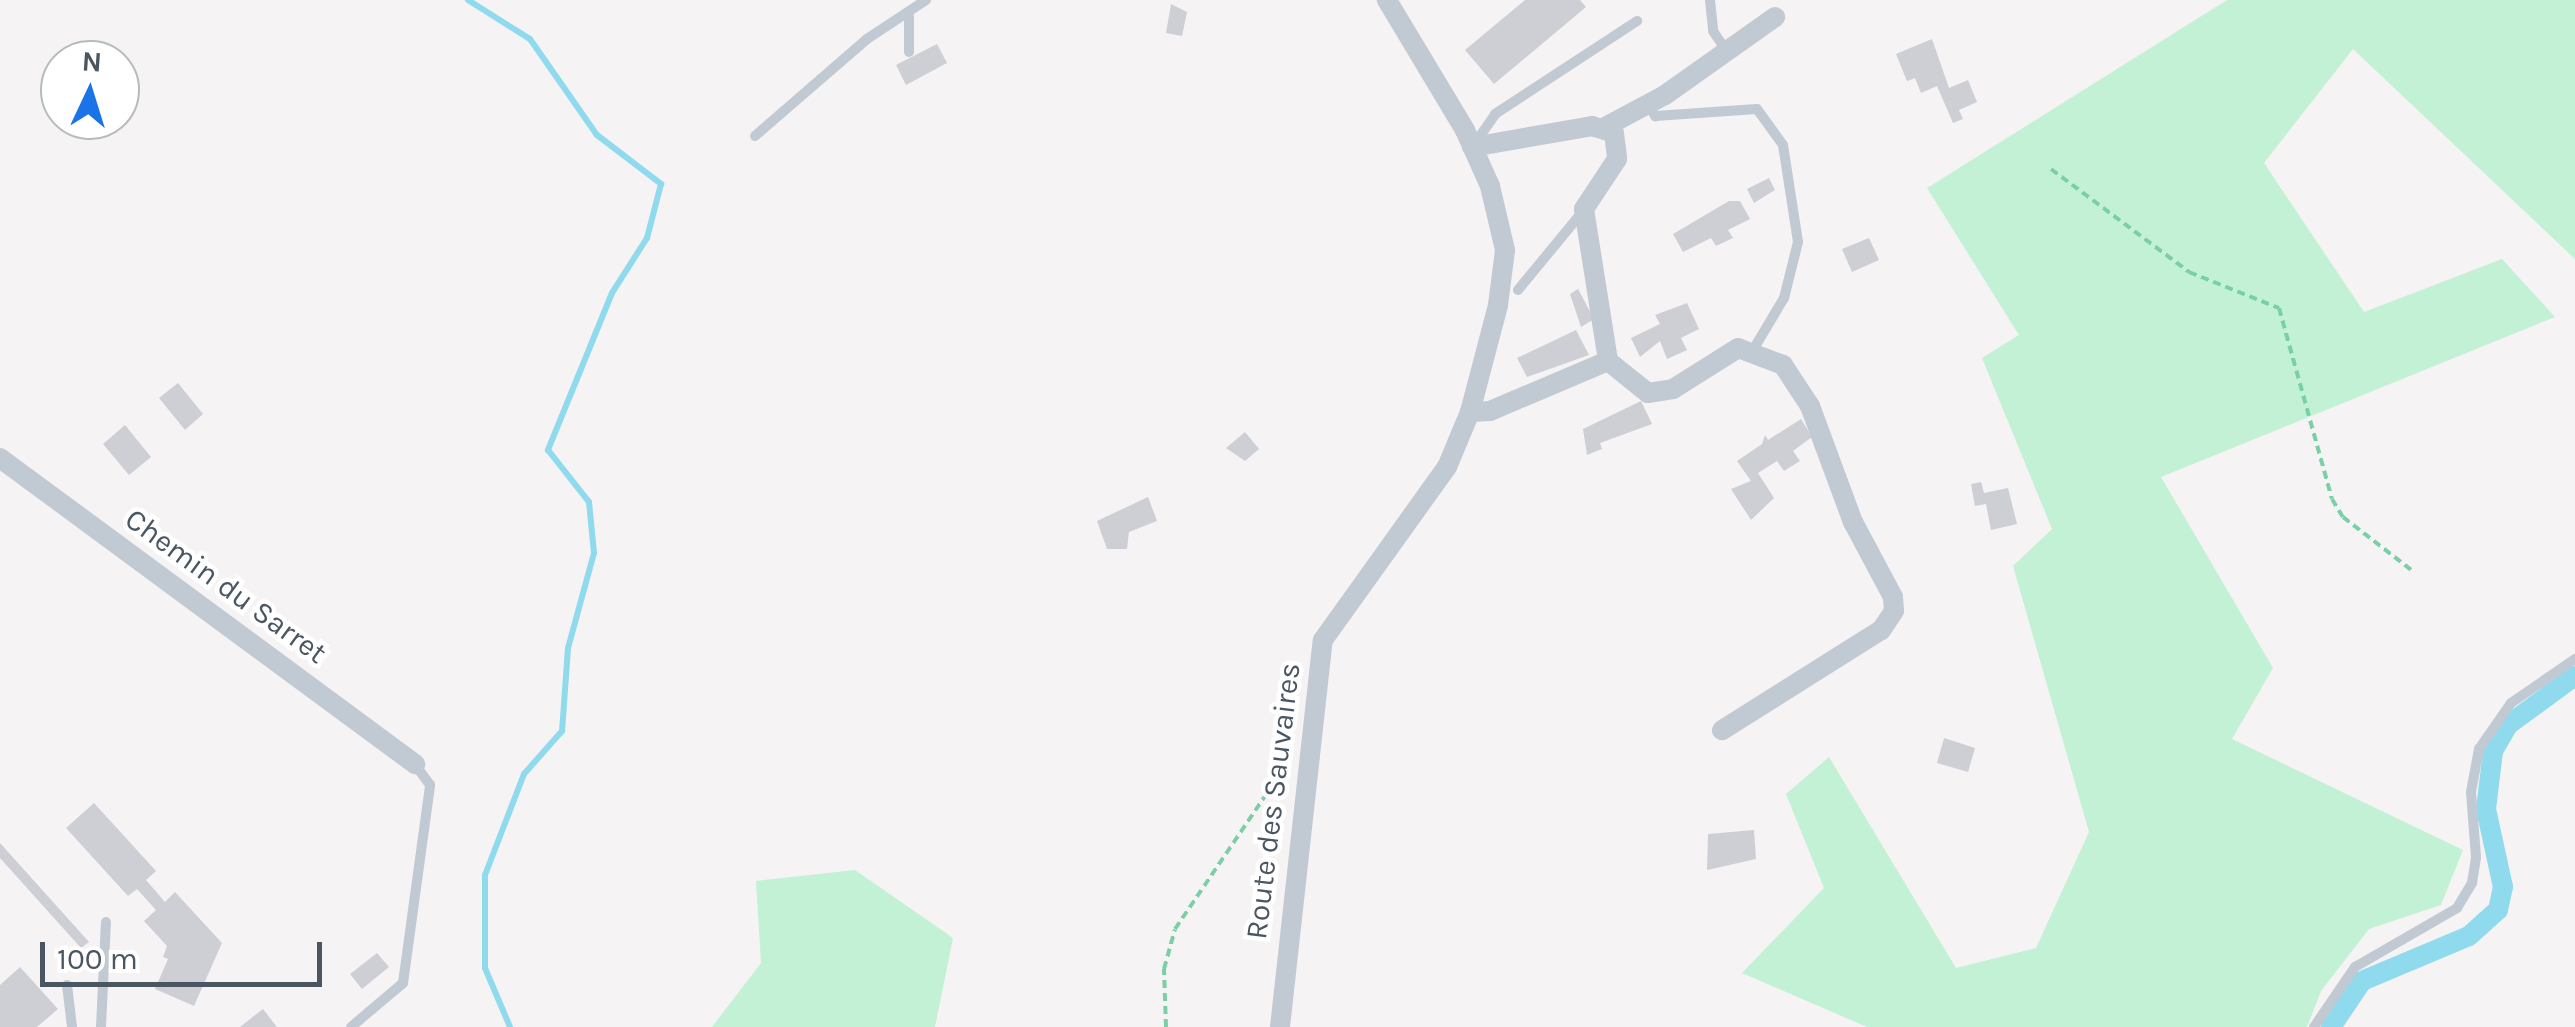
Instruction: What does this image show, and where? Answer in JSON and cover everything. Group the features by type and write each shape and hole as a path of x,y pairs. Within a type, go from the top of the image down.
{"street":[{"name":"Route des Sauvaires","path":"1280,1027 1323,640 1413,521 1447,468 1470,412 1505,250 1490,186 1472,146 1386,0"},
{"path":"1472,146 1606,127 1649,105 1775,17"},
{"path":"1606,127 1614,133 1616,158 1584,209 1608,360 1632,386 1661,392 1727,352 1753,350 1783,366 1798,384 1894,611 1880,630 1722,730"},
{"path":"1470,412 1490,411 1608,360"},
{"name":"Chemin du Sarret","path":"0,458 415,764"}],"lane":[{"path":"755,136 867,39 910,16 926,0"},
{"path":"1710,0 1713,31 1726,50"},
{"path":"908,52 910,16"},
{"path":"1472,146 1495,114 1638,21"},
{"path":"1649,105 1655,116 1756,110 1783,145 1798,242 1784,298 1753,350"},
{"path":"1518,290 1584,209"},
{"path":"2314,1027 2330,995 2356,967 2457,908 2472,883 2476,857 2471,792 2478,749 2511,704 2575,658"},
{"path":"351,1027 403,983 430,785 415,764"},
{"path":"101,1027 106,922"},
{"path":"67,984 72,1027"}],"path":[{"path":"2051,169 2189,272 2279,308 2332,499 2343,516 2414,572"},
{"path":"1166,1027 1164,969 1175,930 1192,895 1310,731"}],"green space":[{"path":"2227,0 2575,0 2575,259 2353,49 2264,163 2364,312 2502,259 2555,317 2161,477 2273,668 2232,739 2463,850 2441,905 2369,929 2321,991 2307,1027 1867,1027 1742,973 1824,888 1786,794 1829,757 1956,968 2036,948 2089,832 2013,566 2052,529 1982,358 2019,335 1927,188"},
{"path":"855,870 953,938 935,1027 712,1027 761,963 756,881"}],"building":[{"path":"1525,0 1580,0 1586,7 1494,84 1465,50"},
{"path":"1171,4 1187,12 1182,36 1166,33"},
{"path":"1932,39 1949,88 1968,80 1977,102 1959,110 1963,119 1953,123 1937,86 1921,93 1915,78 1907,81 1896,54"},
{"path":"937,44 947,63 906,85 896,65"},
{"path":"1769,178 1775,190 1754,203 1747,189"},
{"path":"1729,201 1740,201 1750,219 1728,230 1733,238 1716,246 1711,238 1683,252 1673,234"},
{"path":"1869,238 1879,260 1852,272 1842,249"},
{"path":"1578,289 1594,319 1581,327 1570,294"},
{"path":"1687,303 1699,329 1681,338 1687,350 1667,359 1660,341 1640,357 1631,338 1660,324 1655,315"},
{"path":"1576,330 1589,355 1527,377 1517,358"},
{"path":"178,383 203,414 185,430 159,398"},
{"path":"1641,401 1652,424 1600,443 1602,449 1587,455 1583,429"},
{"path":"1801,419 1812,437 1793,451 1800,461 1784,471 1777,461 1758,473 1774,498 1751,520 1731,489 1751,481 1737,461 1762,444 1765,435 1768,440"},
{"path":"125,425 151,457 129,475 103,444"},
{"path":"1245,432 1259,449 1245,461 1226,448"},
{"path":"1981,482 1984,493 2008,488 2017,524 1991,530 1986,504 1975,506 1971,484"},
{"path":"1148,497 1157,521 1129,532 1127,549 1107,549 1097,521"},
{"path":"1944,738 1975,748 1968,772 1937,763"},
{"path":"94,803 156,871 146,880 165,902 175,892 222,943 194,1006 155,989 168,959 163,957 167,946 144,921 156,910 137,889 128,896 66,828"},
{"path":"1754,830 1756,859 1707,870 1708,834"},
{"path":"0,843 89,942 81,948 0,858"},
{"path":"377,953 389,967 362,989 350,974"},
{"path":"20,967 58,1009 37,1027 0,1027 0,985"},
{"path":"263,1009 277,1027 240,1027 259,1012"}],"waterway":[{"path":"468,0 530,39 597,135 661,184 647,238 612,293 548,450 589,502 594,553 568,648 562,731 524,774 485,875 485,968 510,1027"},
{"path":"2331,1027 2362,981 2469,936 2498,910 2503,887 2486,809 2493,751 2508,725 2575,676"}]}
